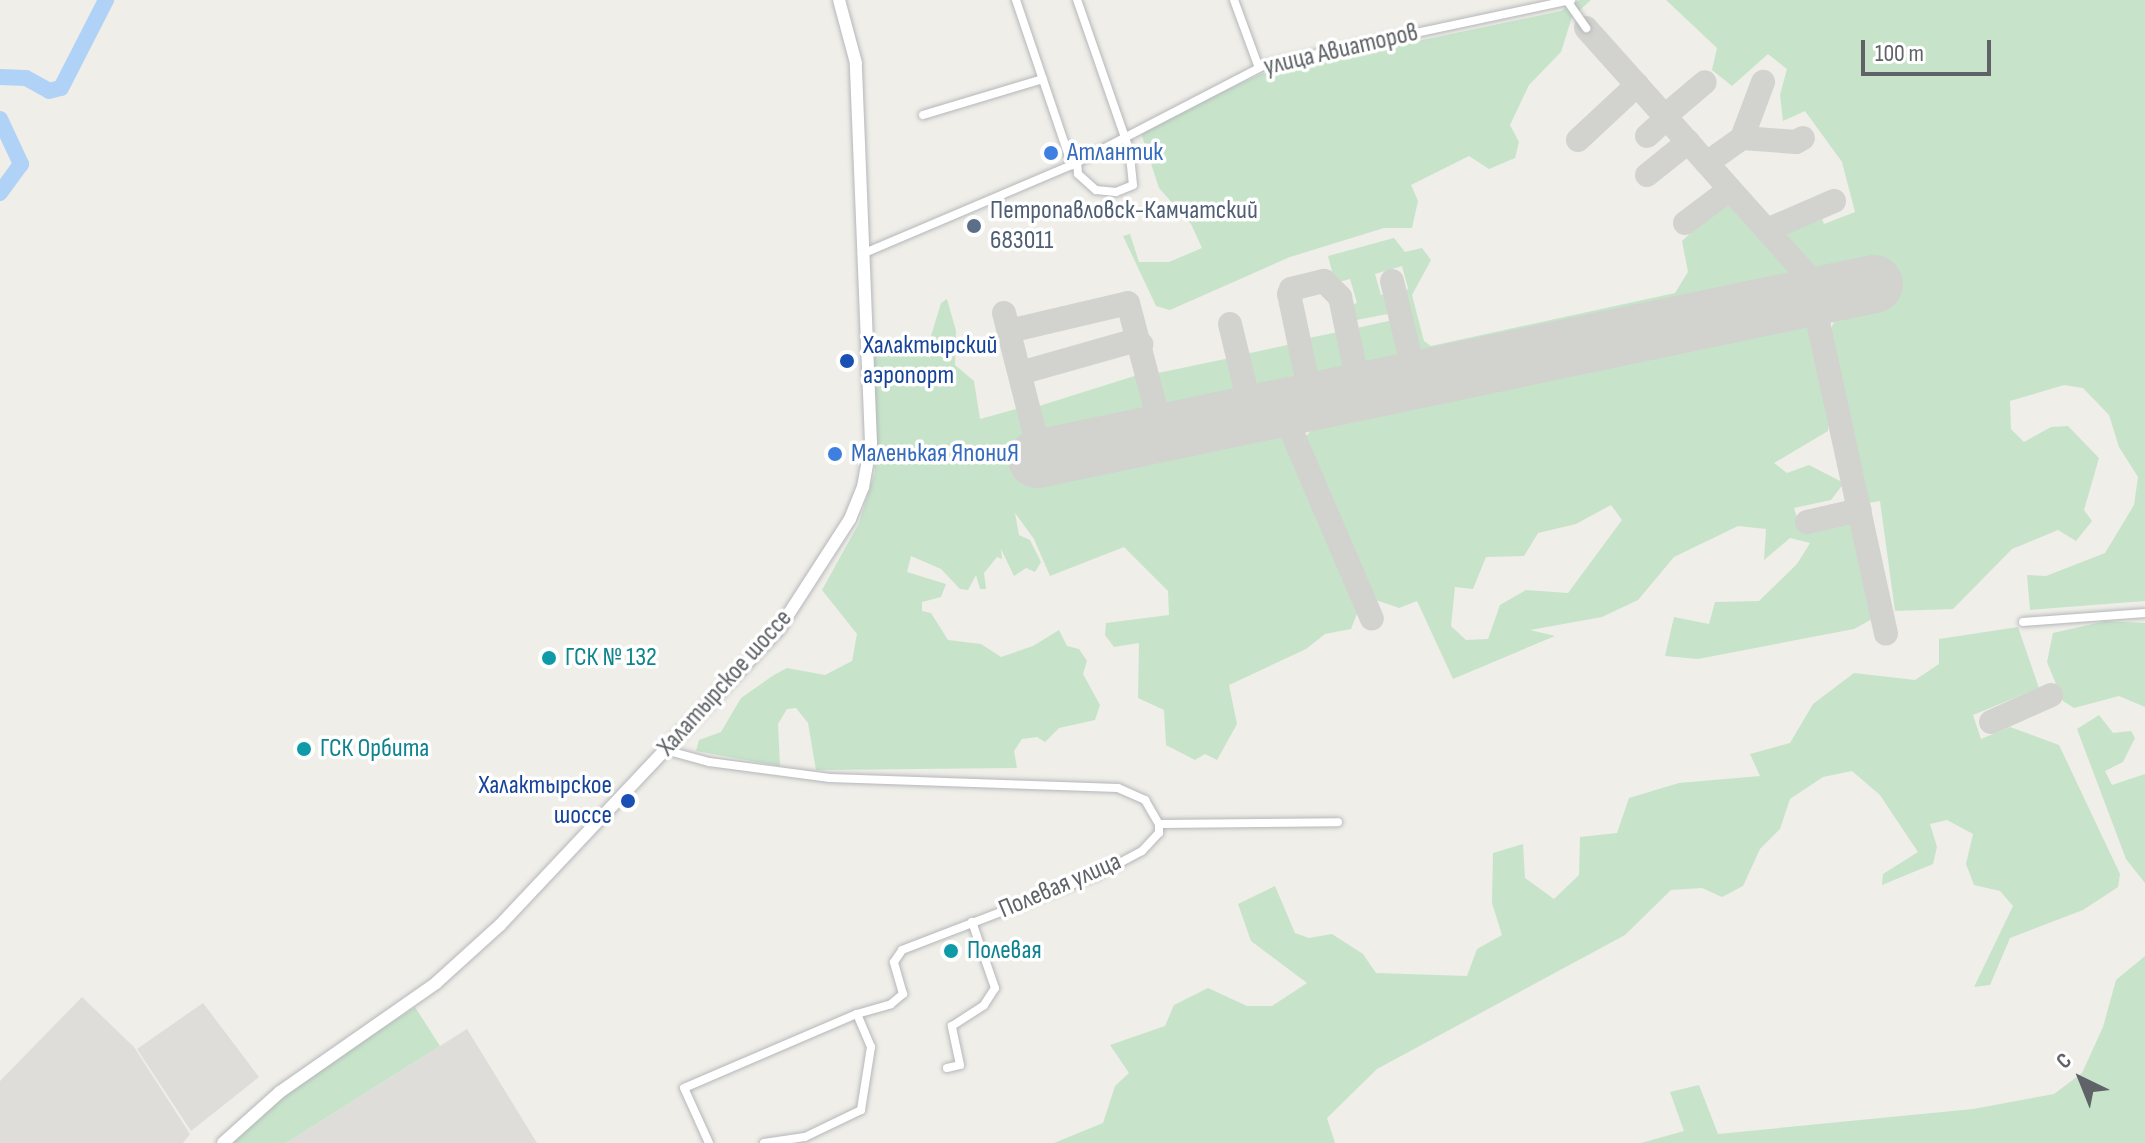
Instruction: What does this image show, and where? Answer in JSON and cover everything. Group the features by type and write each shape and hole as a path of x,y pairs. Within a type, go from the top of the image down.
{"street":[{"name":"Халатырское шоссе","path":"223,1143 275,1096 464,962 779,629 858,502 871,443 856,63 839,0"},
{"path":"1016,0 1078,174 1096,190 1116,192 1133,185 1124,138 1077,0"},
{"path":"1234,0 1259,68"},
{"name":"улица Авиаторов","path":"862,254 1075,164 1259,68 1570,1"},
{"path":"1570,1 1586,28"},
{"path":"923,115 1043,79"},
{"path":"2023,622 2145,613"},
{"path":"665,750 709,762 830,778 1118,788 1145,800 1159,824 1338,822"},
{"name":"Полевая улица","path":"857,1014 891,1004 903,994 894,962 902,950 1097,875 1142,851 1159,833 1159,824"},
{"path":"947,1068 960,1065 952,1026 984,1005 995,988 972,922"},
{"path":"709,1143 684,1088 857,1014 871,1047 861,1110 810,1139 764,1143"}],"shaded area":[{"path":"82,997 134,1047 190,1134 183,1143 0,1143 0,1081"},
{"path":"203,1003 259,1077 191,1131 137,1049"},
{"path":"467,1029 537,1143 286,1143 440,1046"}],"green space":[{"path":"1580,0 1591,0 1572,17 1561,52 1529,85 1510,125 1519,142 1515,158 1489,169 1469,156 1411,185 1418,201 1412,228 1384,228 1290,257 1170,310 1156,306 1123,236 1130,234 1139,262 1169,262 1202,248 1191,224 1159,188 1140,130 1261,74 1561,11"},
{"path":"1666,0 2145,0 2145,601 2030,610 2027,575 2046,576 2105,553 2134,505 2138,477 2119,447 2109,415 2083,388 2064,385 2010,401 2011,429 2024,442 2051,427 2068,426 2099,458 2084,510 2092,521 2076,541 2058,530 2012,549 1953,609 1895,611 1880,501 1868,503 1830,330 1839,313 1882,303 1874,264 1816,275 1781,238 1782,228 1820,213 1824,224 1855,212 1842,162 1805,111 1783,121 1780,95 1787,69 1768,54 1732,86 1712,70 1717,48"},
{"path":"1726,200 1737,202 1757,226 1755,233 1792,269 1793,280 1417,359 1401,299 1408,288 1402,266 1375,274 1381,295 1389,293 1393,313 1351,321 1348,306 1357,303 1350,279 1335,283 1328,256 1394,238 1405,252 1422,248 1431,260 1412,295 1424,341 1431,346 1675,293 1688,272 1682,241"},
{"path":"947,299 956,331 955,365 974,381 980,419 1023,407 1041,478 1275,429 1290,441 1360,606 1351,629 1325,634 1306,649 1229,685 1237,724 1217,760 1205,754 1195,760 1166,745 1164,710 1138,698 1139,643 1114,647 1105,635 1106,623 1169,615 1168,591 1124,547 1050,576 1034,539 1015,513 1019,535 1030,540 1041,562 1035,572 1026,568 1014,576 1001,549 1002,559 997,557 984,573 986,589 980,589 976,575 968,590 960,589 941,569 911,556 907,572 946,584 941,597 922,602 922,611 931,613 948,640 981,644 1001,657 1033,646 1059,630 1067,646 1079,649 1087,661 1083,674 1100,705 1095,720 1059,728 1045,742 1037,737 1022,739 1014,751 1017,768 816,770 808,723 796,708 787,709 778,724 780,766 696,751 699,740 721,732 741,698 774,675 787,668 825,675 852,661 857,634 822,590 859,523 875,472 873,352 882,345 907,351 927,349 941,303"},
{"path":"1397,319 1406,362 1361,371 1353,329"},
{"path":"1793,322 1811,330 1821,386 1832,397 1828,431 1774,463 1787,473 1809,465 1844,483 1831,500 1794,508 1802,533 1850,520 1853,533 1860,536 1875,594 1874,618 1854,629 1698,659 1665,656 1674,617 1709,624 1715,602 1759,601 1797,564 1810,543 1790,538 1764,560 1766,529 1738,526 1674,557 1638,600 1602,617 1530,630 1555,636 1453,679 1417,601 1399,608 1373,599 1305,447 1306,436 1319,422","holes":["1611,505 1622,520 1568,593 1526,590 1500,605 1488,639 1466,640 1451,626 1455,587 1473,589 1486,557 1524,556 1538,533 1576,524"]},
{"path":"1343,331 1351,373 1312,381 1304,339"},
{"path":"1292,344 1300,383 1254,393 1246,354"},
{"path":"1230,358 1238,396 1166,411 1158,373"},
{"path":"1144,373 1152,414 1043,437 1036,407"},
{"path":"2106,621 2145,623 2145,707 2119,696 2074,708 2063,701 2047,662 2053,633"},
{"path":"2018,627 2039,688 1973,715 1981,739 2010,727 2059,745 2120,874 2118,887 2083,910 2010,938 1990,985 1974,987 2013,906 2000,891 1974,885 1966,864 1973,834 1947,820 1930,824 1937,847 1933,864 1882,885 1883,874 1918,852 1880,795 1852,771 1823,777 1790,799 1780,829 1760,849 1743,886 1722,897 1702,888 1671,890 1625,935 1377,1069 1327,1118 1335,1143 1054,1143 1103,1123 1115,1086 1129,1073 1110,1045 1165,1026 1174,1005 1208,988 1247,1006 1272,1006 1307,983 1251,941 1238,904 1275,886 1295,933 1309,938 1332,934 1363,954 1376,973 1467,976 1477,949 1502,935 1492,903 1493,853 1523,844 1525,878 1554,899 1579,875 1580,837 1617,833 1629,798 1679,783 1760,776 1750,754 1790,743 1813,704 1854,673 1915,680 1939,664 1939,639"},
{"path":"2099,715 2113,733 2131,731 2135,738 2123,762 2105,771 2112,785 2145,774 2145,883 2126,859 2077,729"},
{"path":"2145,956 2145,1143 1641,1143 1684,1131 1670,1092 1699,1085 1718,1134 1973,1109 2054,1094 2082,1073 2103,1027 2116,980"},
{"path":"415,1007 440,1046 286,1143 230,1143 287,1092"}],"waterway":[{"path":"0,77 26,78 49,91 61,88 106,0"},
{"path":"0,119 21,164 0,193"}],"taxiway":[{"path":"1586,28 1808,276 1886,634"},
{"path":"1665,116 1705,82"},
{"path":"1742,138 1763,82"},
{"path":"1578,140 1637,85"},
{"path":"1647,136 1667,118"},
{"path":"1707,163 1742,138 1796,142 1803,138"},
{"path":"1647,175 1688,142"},
{"path":"1685,223 1730,189"},
{"path":"1767,230 1834,201"},
{"path":"1312,403 1289,294 1291,289 1324,281 1340,297 1360,392"},
{"path":"1392,281 1416,381"},
{"path":"1009,331 1128,303 1162,433"},
{"path":"1004,313 1041,458"},
{"path":"1230,324 1252,415"},
{"path":"1020,373 1133,341 1141,344"},
{"path":"1282,409 1372,619"},
{"path":"1807,522 1860,510"},
{"path":"1991,722 2051,695"}],"runway":[{"path":"1037,459 1874,284"}],"place":[{"name":"Атлантик","path":"1051,153"},
{"name":"Петропавловск-Камчатский 683011","path":"974,226"},
{"name":"Халактырский аэропорт","path":"847,361"},
{"name":"Маленькая ЯпониЯ","path":"835,454"},
{"name":"ГСК № 132","path":"549,658"},
{"name":"ГСК Орбита","path":"304,749"},
{"name":"Халактырское шоссе","path":"628,801"},
{"name":"Полевая","path":"951,951"}]}
